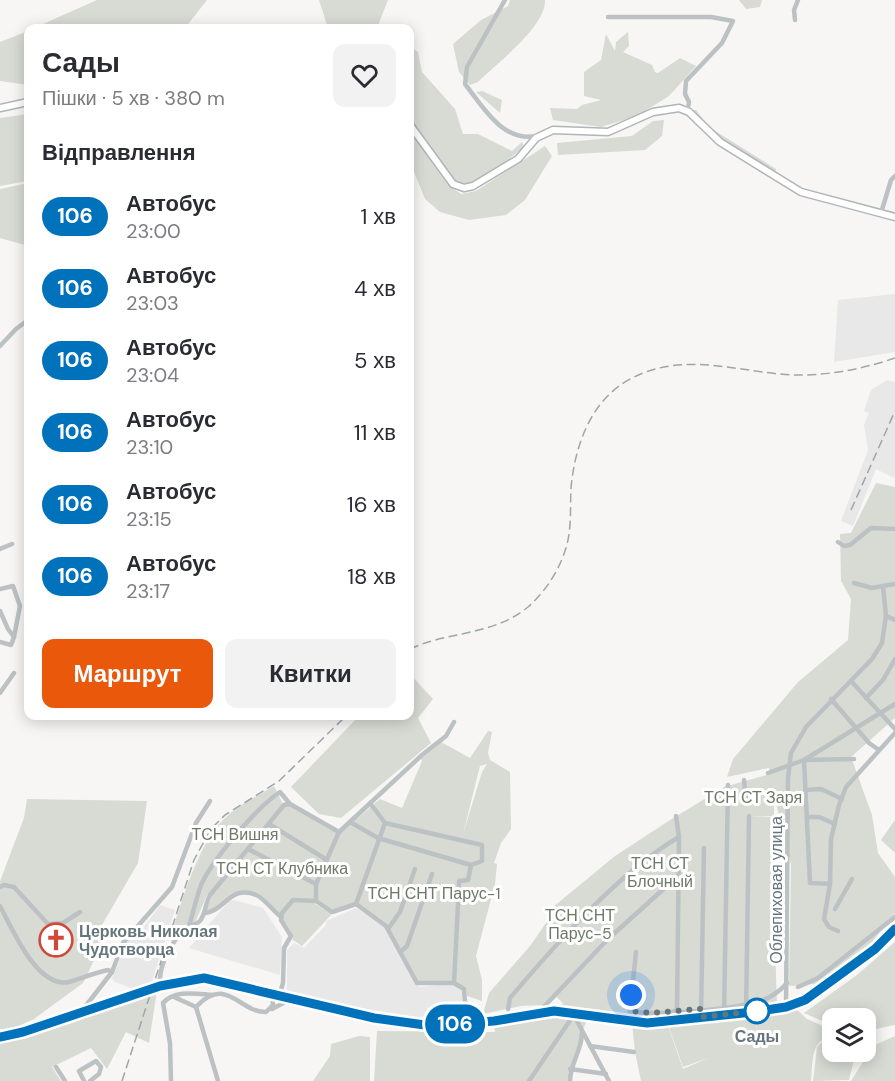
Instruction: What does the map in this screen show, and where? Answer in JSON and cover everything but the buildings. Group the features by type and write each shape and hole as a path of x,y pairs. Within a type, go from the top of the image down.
{"main road":[{"path":"0,108 24,103"},
{"path":"414,130 458,188 473,186 518,159 543,134 566,128 608,132 659,110 686,108 720,142 792,187 895,217"},
{"path":"0,1037 160,986 204,978 291,999 413,1024 474,1023 539,1012 575,1012 628,1022 666,1021 746,1013 786,1007 814,995 875,949 895,930"}],"street":[{"path":"505,0 468,67 465,84 501,128 527,141 527,150"},
{"path":"795,20 794,10 798,0"},
{"path":"608,17 711,17 733,21 722,43 686,81 684,87 689,102 686,108"},
{"path":"520,137 543,134"},
{"path":"881,213 891,180 895,176"},
{"path":"0,346 24,323"},
{"path":"838,542 844,546 850,545 871,528 895,529"},
{"path":"0,549 12,544"},
{"path":"854,583 872,588 895,584"},
{"path":"0,589 13,586 20,606 15,637 11,645 0,642"},
{"name":"Облепиховая улица","path":"786,1007 788,767 791,753 802,734 831,699 872,659 882,643 886,616 884,586"},
{"path":"0,611 8,630 15,637"},
{"path":"886,616 895,620"},
{"path":"866,698 882,680 895,659"},
{"path":"0,693 14,673"},
{"path":"838,931 829,927 824,919 830,884 831,848 842,798 846,787 895,731 851,681"},
{"path":"831,699 868,743 879,750"},
{"path":"768,773 804,760 895,704"},
{"path":"315,902 316,884 339,832 346,822 350,822 446,736 454,722"},
{"path":"804,760 854,759"},
{"path":"804,760 810,883 830,884"},
{"path":"744,780 746,800"},
{"path":"724,1015 728,785"},
{"path":"805,790 821,789 842,798"},
{"path":"160,986 159,979 165,960 176,940 189,926 201,886 213,862 226,845 280,792 290,804 339,832"},
{"path":"81,1012 112,972 123,943 172,887 196,823 210,801"},
{"path":"350,822 378,838 471,865 482,861 482,845 385,823 370,803"},
{"path":"189,926 198,923 205,913 210,895 284,805 290,804"},
{"path":"676,816 679,837 677,1010"},
{"path":"746,1013 749,816"},
{"path":"807,817 819,818 835,824"},
{"path":"356,904 385,823"},
{"path":"268,824 327,860"},
{"path":"508,1009 510,998 571,931 636,868 679,837"},
{"path":"701,1017 705,848"},
{"path":"248,849 316,884"},
{"path":"454,983 459,881 468,880 471,865"},
{"path":"388,929 398,916 415,869"},
{"path":"400,952 407,946 432,874"},
{"path":"539,1012 608,939 678,876"},
{"path":"835,909 852,879"},
{"path":"0,887 4,885 14,887 48,924 63,923 80,912"},
{"path":"205,913 212,912 232,895 244,893 259,897 281,917 291,936 284,948 283,983 270,1010"},
{"path":"281,917 293,900 315,902 332,912 356,904"},
{"path":"356,904 388,929 417,983 454,983 464,989 465,1002 473,1014 474,1023"},
{"path":"0,906 29,958 38,970 48,977 69,982 80,976 90,977 108,970 112,972"},
{"path":"798,987 818,978 895,917"},
{"path":"628,1022 636,952"},
{"path":"630,1011 651,1013 745,1004 767,998 787,983"},
{"path":"171,1081 170,1043 162,1009 163,1003 171,996 184,993 235,997 254,1011 270,1010 291,999"},
{"path":"196,1007 216,995"},
{"path":"171,996 196,1007 218,1081"},
{"path":"666,1021 669,1013 677,1010"},
{"path":"575,1012 582,1031 609,1081"},
{"path":"529,1081 575,1012"},
{"path":"570,1081 570,1069 582,1041 582,1031"},
{"path":"590,1046 634,1052"},
{"path":"84,1081 79,1071 96,1061 101,1067 99,1074 90,1081"},
{"path":"56,1067 65,1081"},
{"path":"570,1069 606,1074"}],"shaded area":[{"path":"895,294 895,352 834,362 838,300"},
{"path":"887,380 895,382 895,475 894,478 876,469 853,526 841,521 868,450 864,425 869,413 864,411 871,390"},
{"path":"234,900 263,908 282,937 280,975 189,948 229,901"},
{"path":"160,905 175,910 151,984 136,990 115,982 112,979 128,940 138,935"},
{"path":"356,908 383,924 419,987 452,984 463,989 461,1018 415,1017 287,995 287,950 294,943 304,948 326,925 326,921"}],"green space":[{"path":"97,0 207,0 188,24 43,24"},
{"path":"319,0 388,0 379,24 327,24"},
{"path":"510,0 545,0 538,22 529,33 478,82 470,85 459,72 453,44 481,20 508,6"},
{"path":"739,0 762,0 760,7 746,9"},
{"path":"628,32 629,46 623,52 652,65 655,72 658,73 680,58 696,66 669,96 637,116 601,127 553,120 550,108 577,109 582,105 601,100 584,96 584,72 601,60 606,34 615,51 616,42"},
{"path":"24,33 24,84 0,81 0,42"},
{"path":"414,50 418,52 422,72 455,109 463,134 478,134 512,151 522,142 524,147 477,181 459,186 414,124"},
{"path":"482,91 502,100 500,113 476,92"},
{"path":"692,110 696,110 709,127 776,169 775,173 723,141 693,113"},
{"path":"24,115 24,182 0,186 0,118"},
{"path":"664,120 662,136 645,150 558,155 557,143 632,136 653,121"},
{"path":"414,137 447,184 461,194 476,191 545,146 552,156 525,200 506,215 469,220 440,212 425,199 414,172"},
{"path":"24,184 24,245 0,238 0,189"},
{"path":"876,483 895,487 895,718 851,757 872,815 878,853 895,877 895,913 872,942 815,984 789,986 791,865 774,795 774,816 749,817 771,817 777,1005 724,1010 730,816 723,1011 626,1019 561,1006 563,1003 554,995 543,1005 521,1006 483,1014 489,993 530,946 546,923 553,907 615,856 724,787 770,774 769,768 727,777 733,759 798,682 848,640 851,599 841,581 840,534 851,533"},
{"path":"414,678 433,699 418,718 431,743 341,818 319,814 291,787 355,720 414,720"},
{"name":"ТСН СНТ Парус-1","path":"488,731 492,732 488,753 490,760 510,772 511,829 501,843 494,863 497,864 495,884 476,956 482,980 482,1001 467,996 466,989 453,981 420,983 393,936 377,919 354,904 332,911 317,900 317,883 341,832 380,799 402,808 421,759 441,742 470,758","holes":["487,764 482,772 463,834 480,766"]},
{"name":"ТСН СТ Клубника","path":"274,786 284,806 289,805 338,832 315,882 315,904 332,914 302,946 293,940 284,921 256,894 232,894 212,911 206,912 213,893 224,877 207,895 195,923 186,925 174,942 170,940 191,876 215,829 235,809"},
{"path":"27,799 147,801 138,863 99,930 104,940 83,983 34,1019 7,1031 0,1029 0,881 24,818"},
{"path":"895,820 895,853 881,840"},
{"path":"895,942 895,1025 876,1029 876,1008 822,1008 822,1021 804,1013 857,975"},
{"path":"157,990 149,1043 126,1032 107,1069 91,1048 52,1067 61,1081 0,1081 0,1039 8,1040"},
{"path":"793,1006 807,1019 821,1025 822,1040 815,1051 811,1081 641,1081 632,1023 667,1023 683,1069 708,1058 683,1067 667,1022 752,1013 759,1037 753,1013"},
{"path":"555,1012 567,1013 570,1021 577,1014 586,1023 570,1081 374,1081 377,1031 495,1032 494,1024"},
{"path":"359,1036 370,1037 370,1081 313,1081 330,1056 331,1044"},
{"path":"895,1036 895,1081 851,1081 863,1062 876,1062 876,1045"},
{"path":"822,1042 822,1062 854,1062 849,1080 813,1081 817,1047"}],"railway":[{"path":"414,647 500,623 528,607 540,595 555,574 567,543 573,472 581,440 596,411 606,398 632,378 652,370 691,364 792,375 818,374 857,368 895,358"},
{"path":"851,510 895,411"},
{"path":"122,1081 194,860 211,829 225,815 279,781 342,720"}],"bus line":[{"name":"106","path":"0,1037 23,1032 160,986 204,978 374,1018 432,1026 494,1021 554,1011 647,1023 753,1012 786,1007 814,995 875,949 895,929"}],"place":[{"name":"Церковь Николая Чудотворца","path":"56,940"},
{"name":"Сады","path":"757,1011"}],"route":[{"path":"631,995 630,1011 645,1013 700,1009 701,1017 757,1011"}],"park label":[{"name":"ТСН СТ Заря","path":"753,797"},
{"name":"ТСН Вишня","path":"235,834"},
{"name":"ТСН СТ Блочный","path":"660,872"},
{"name":"ТСН СНТ Парус-5","path":"580,924"}]}
